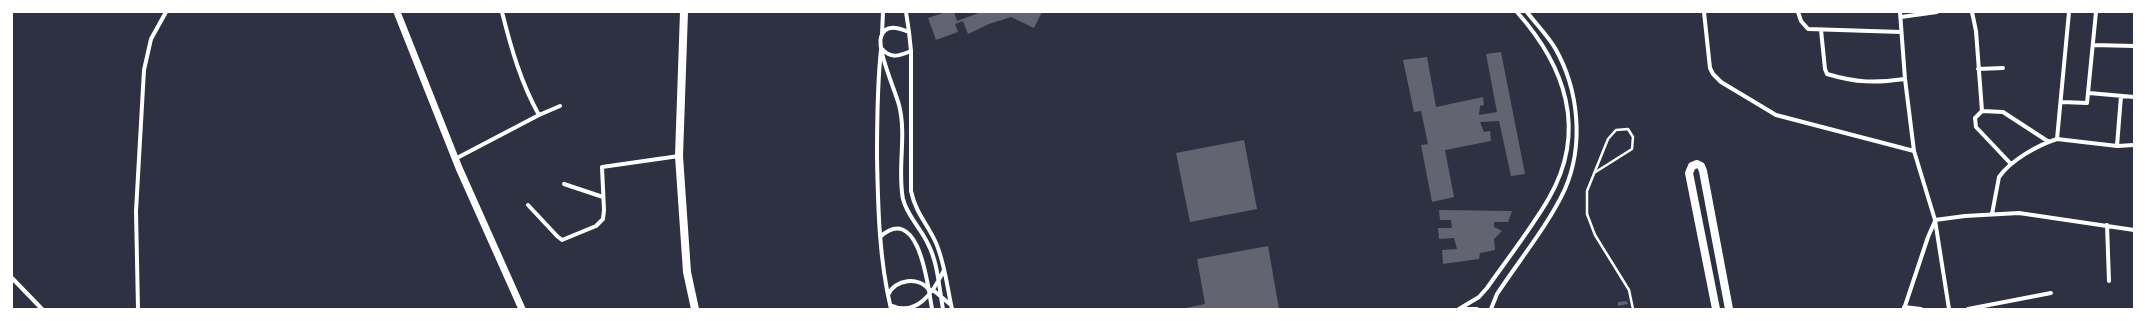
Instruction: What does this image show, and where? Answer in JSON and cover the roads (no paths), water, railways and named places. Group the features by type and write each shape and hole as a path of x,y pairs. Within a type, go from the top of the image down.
{"highway":[{"path":"684,12 679,156 687,272 695,309"},
{"path":"1716,309 1689,173 1692,166 1697,164 1701,166 1703,171 1729,309"}],"main road":[{"path":"397,12 455,159 522,309"}],"street":[{"path":"138,309 136,211 144,70 151,39 166,12"},
{"path":"502,12 518,67 531,100 539,115"},
{"path":"883,12 877,96 880,238 888,296 891,307 908,308 920,304 938,282 944,270"},
{"path":"906,12 911,51 909,180 914,207 936,243 944,270 951,307"},
{"path":"1459,309 1479,297 1487,288 1549,198 1558,179 1567,145 1568,117 1566,100 1558,71 1549,54 1517,12"},
{"path":"1491,309 1497,294 1557,205 1567,184 1576,149 1574,103 1565,71 1554,48 1527,12"},
{"path":"1704,12 1710,68 1713,74 1721,82 1776,115 1914,151"},
{"path":"1798,12 1801,21 1808,29 1901,32"},
{"path":"1937,12 1900,14 1905,79 1914,151 1935,220 1949,309"},
{"path":"1972,12 1976,31 1982,111"},
{"path":"2057,139 2062,102 2069,12"},
{"path":"2062,102 2087,103 2096,12"},
{"path":"882,34 893,27 909,32"},
{"path":"1821,30 1824,69 1827,74 1853,81 1883,82 1905,79"},
{"path":"2093,45 2134,46"},
{"path":"881,48 887,54 894,57 911,51"},
{"path":"881,48 901,114 903,199 909,213 931,249 943,309"},
{"path":"1978,69 2003,68"},
{"path":"2089,93 2134,97"},
{"path":"2117,146 2121,96"},
{"path":"455,159 539,115 560,106"},
{"path":"2011,164 1976,126 1975,118 1982,111 2003,112 2049,142"},
{"path":"1992,214 1999,177 2011,164 2049,142 2057,139 2117,146 2134,145"},
{"path":"528,205 562,240 596,226 603,219 602,168 679,156"},
{"path":"1558,179 1567,184"},
{"path":"564,184 603,197"},
{"path":"1935,220 1992,214 2019,213 2134,230"},
{"path":"1921,309 1904,308 1935,220"},
{"path":"2107,225 2109,281"},
{"path":"880,238 887,231 896,227 908,234 922,259 930,291 932,309"},
{"path":"12,278 42,309"},
{"path":"888,296 893,287 908,281 925,284 930,291 941,297 951,307"},
{"path":"1968,309 2051,293"},
{"path":"1459,309 1477,309"}],"lane":[{"path":"1594,173 1632,149 1633,137 1628,129 1616,130 1612,133 1594,173 1587,191 1587,214 1595,235 1629,290 1633,309"}]}
